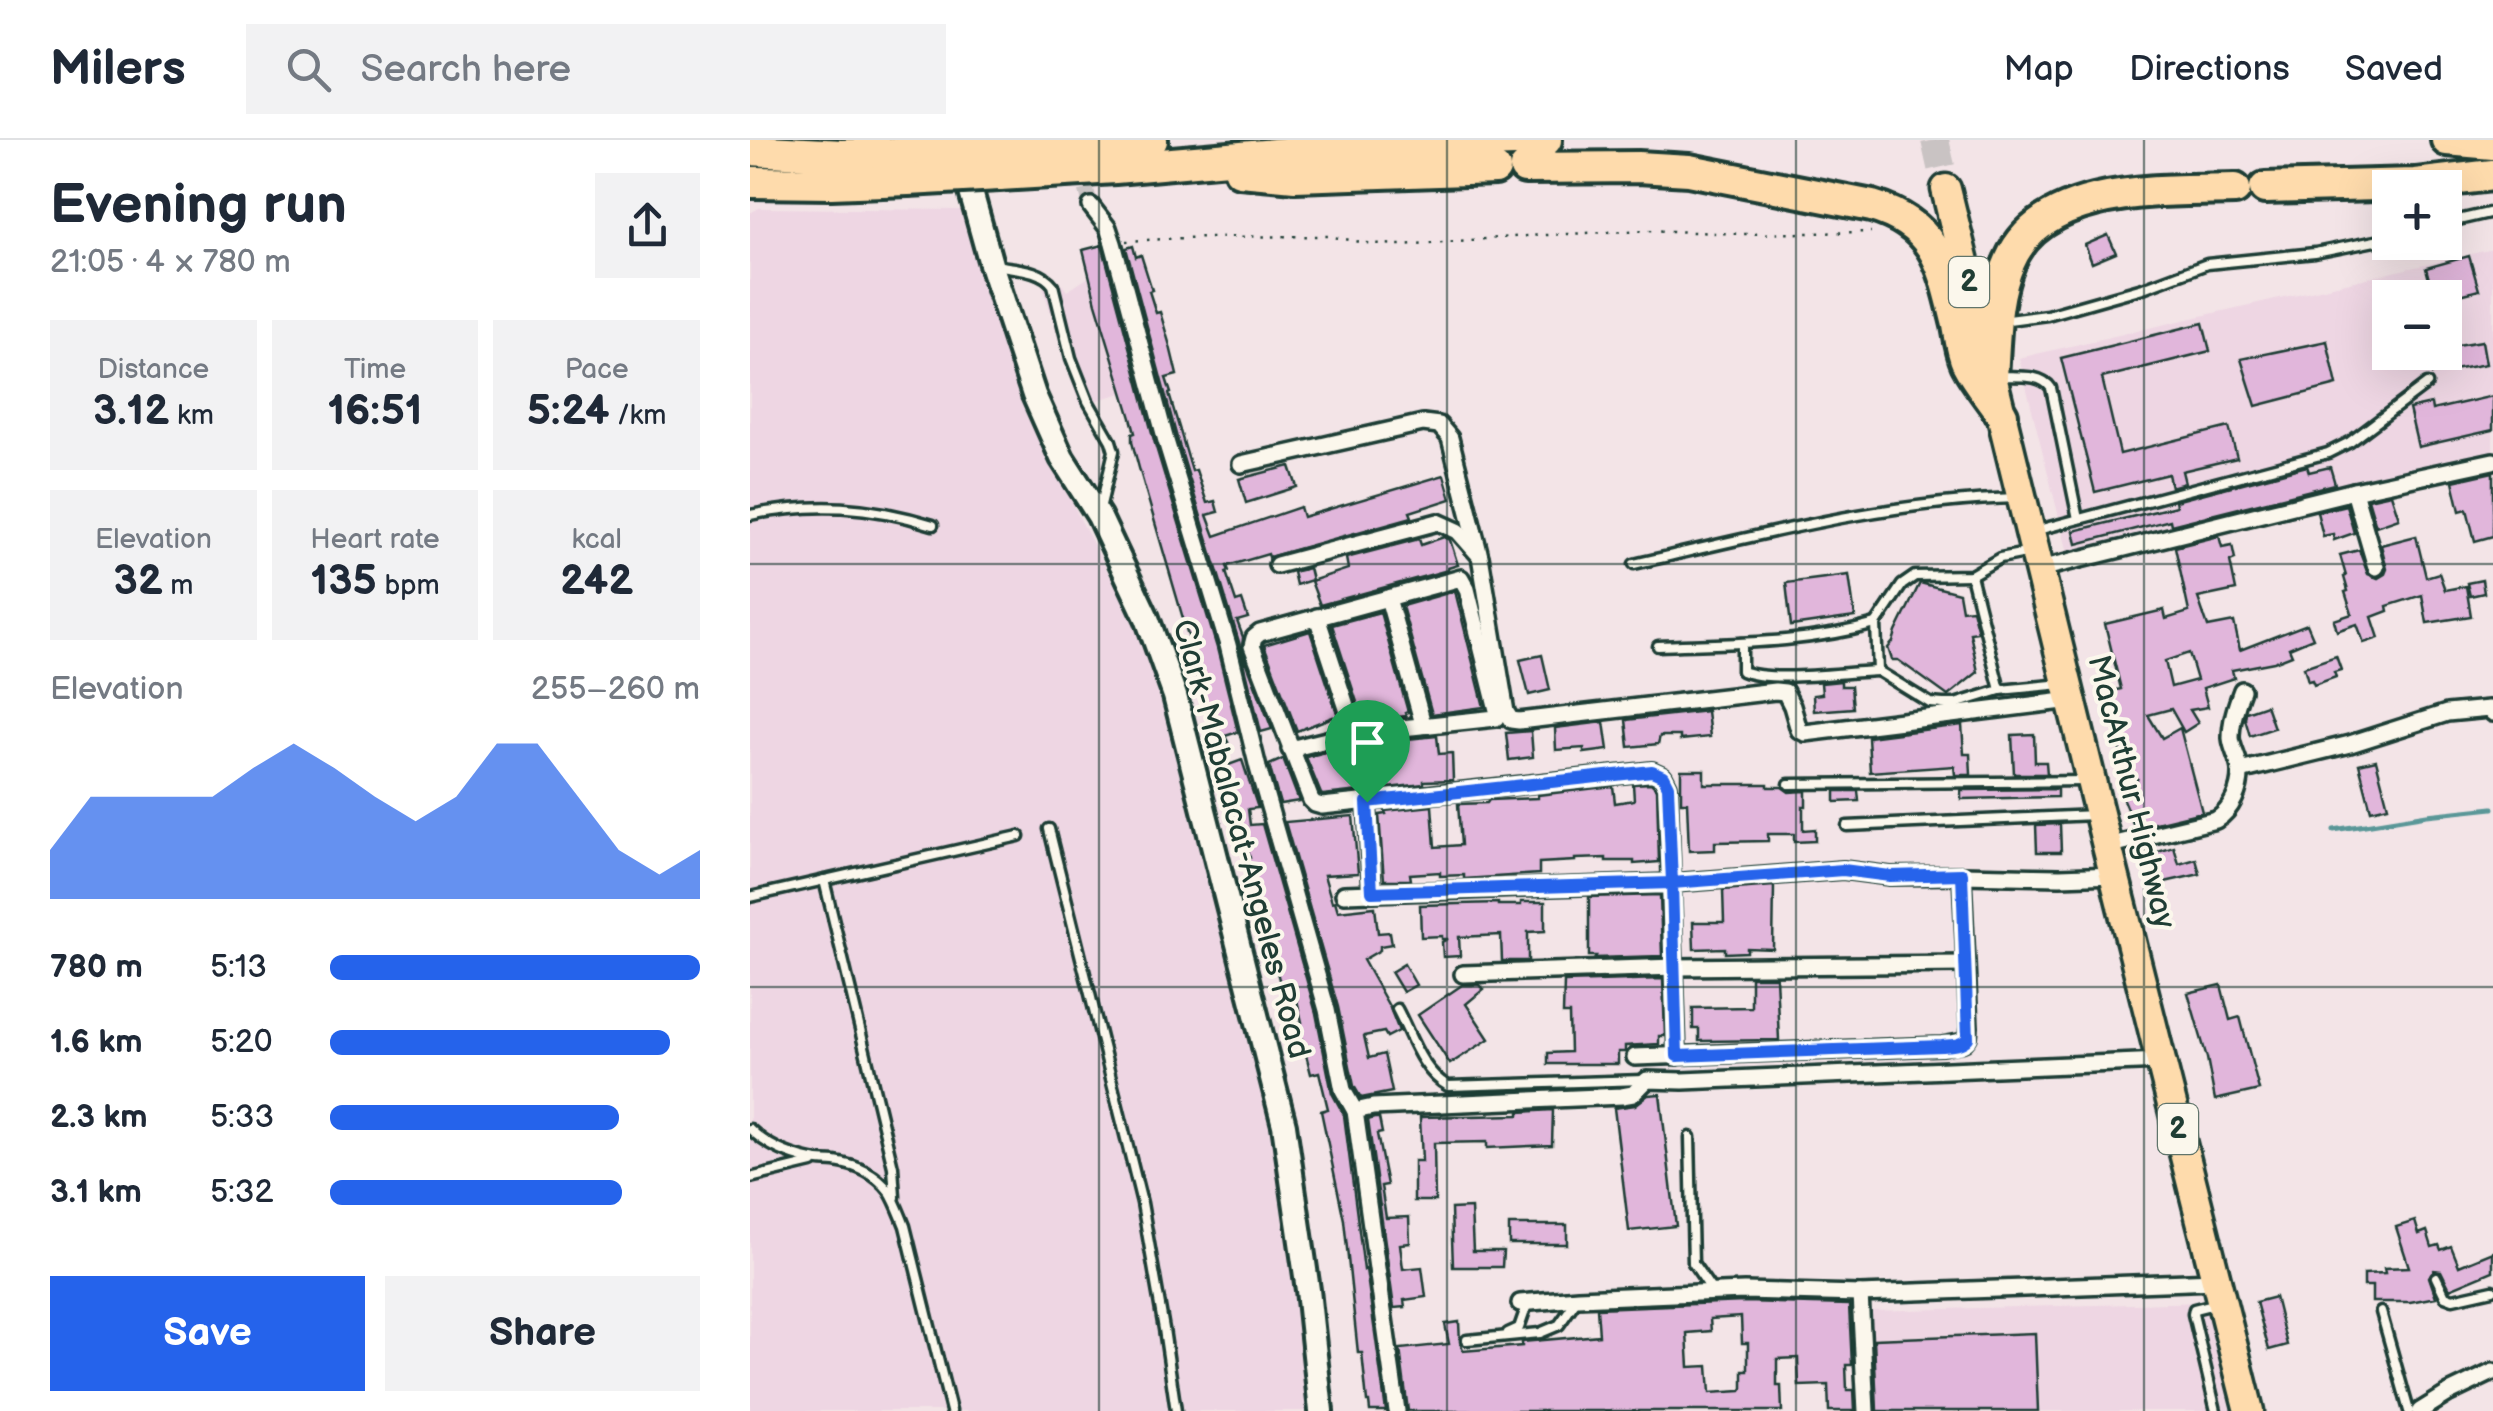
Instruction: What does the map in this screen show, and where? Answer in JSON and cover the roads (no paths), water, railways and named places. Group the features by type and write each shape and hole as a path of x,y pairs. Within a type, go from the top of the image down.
{"highway":[{"path":"754,184 836,169 1152,152 1546,140"},
{"path":"2446,140 2493,144"},
{"path":"750,150 836,169"},
{"path":"1152,152 1294,176 1638,167 1688,170 1872,206 1898,215 1921,232 1937,252 1966,361 2002,416"},
{"path":"1992,376 2001,290 2010,258 2032,229 2063,208 2116,197 2415,184 2493,175"},
{"name":"MacArthur Highway","path":"1946,189 2249,1411"}],"main road":[{"name":"Clark-Mabalacat-Angeles Road","path":"957,140 990,264 1034,395 1062,458 1099,516 1147,618 1174,696 1284,1125 1321,1411"}],"street":[{"path":"1091,206 1108,228 1113,243 1166,441 1228,644 1258,768 1327,1010 1344,1090 1355,1110 1397,1411"},
{"path":"1241,464 1424,423 1439,426 1450,438 1480,556 1506,712 1511,720 1775,691 1784,692 1799,730 1805,732 2070,692"},
{"path":"2035,551 2493,461"},
{"path":"2354,491 2376,568"},
{"path":"1278,566 1438,522 1458,531 1480,556"},
{"path":"1290,749 1354,733 1491,719 1498,714 1467,589 1460,578 1254,638 1252,646 1290,749 1310,800 1315,804 1367,802 1652,771 1663,776 1668,786 1677,1056"},
{"path":"1388,598 1424,724"},
{"path":"1317,617 1354,733"},
{"path":"2107,846 2216,820 2228,812 2240,770 2231,742 2232,718 2242,690"},
{"path":"2240,770 2350,744 2447,713 2492,708"},
{"path":"1367,802 1372,892"},
{"path":"1344,894 1672,883 1843,870 1890,876 2114,875"},
{"path":"1635,1057 1964,1042 1968,1038 1962,874"},
{"path":"1464,974 1966,964"},
{"path":"1355,1110 1622,1096 1633,1094 1648,1080 2162,1061"},
{"path":"1524,1303 1713,1292 2219,1292"},
{"path":"1860,1294 1866,1411"},
{"path":"2420,1411 2493,1372"}],"lane":[{"path":"2462,219 2493,212"},
{"path":"1997,322 2143,288 2206,264 2315,254 2372,242"},
{"path":"990,264 1038,273 1053,284 1071,358 1114,452 1099,516"},
{"path":"1992,376 2039,378 2051,388 2078,520"},
{"path":"1878,671 1876,624 1902,585 1915,576 1971,575 2000,558 2035,551 2078,520 2328,453 2350,442 2427,384"},
{"path":"1634,564 1868,513 1932,503 2022,498"},
{"path":"750,515 827,505 902,515 933,526"},
{"path":"1971,575 2000,690"},
{"path":"1658,646 1842,634 1876,624"},
{"path":"1742,643 1742,671 1748,674 1878,671 1930,702 1955,704 2000,690 2070,692"},
{"path":"1789,784 2091,781"},
{"path":"1846,826 2100,814"},
{"path":"1049,829 1142,1203 1176,1411"},
{"path":"750,897 1019,836"},
{"path":"824,880 893,1167 895,1202"},
{"path":"1398,1009 1428,1068 1448,1086 1648,1080"},
{"path":"750,1129 788,1154 816,1162"},
{"path":"1690,1137 1693,1263 1713,1292"},
{"path":"750,1178 816,1162 834,1162 866,1172 887,1188 912,1251 951,1411"},
{"path":"2436,1277 2445,1296 2453,1299 2493,1290"},
{"path":"2216,1411 2193,1314 2194,1309 2219,1292"},
{"path":"1467,1340 1540,1333 1559,1325 1578,1298"},
{"path":"1504,1336 1519,1328 1524,1303"},
{"path":"2381,1312 2409,1411"}],"waterway":[{"path":"2334,830 2493,808"}],"tunnel":[{"path":"1935,140 1946,189"},
{"path":"1080,167 1091,206"}]}
